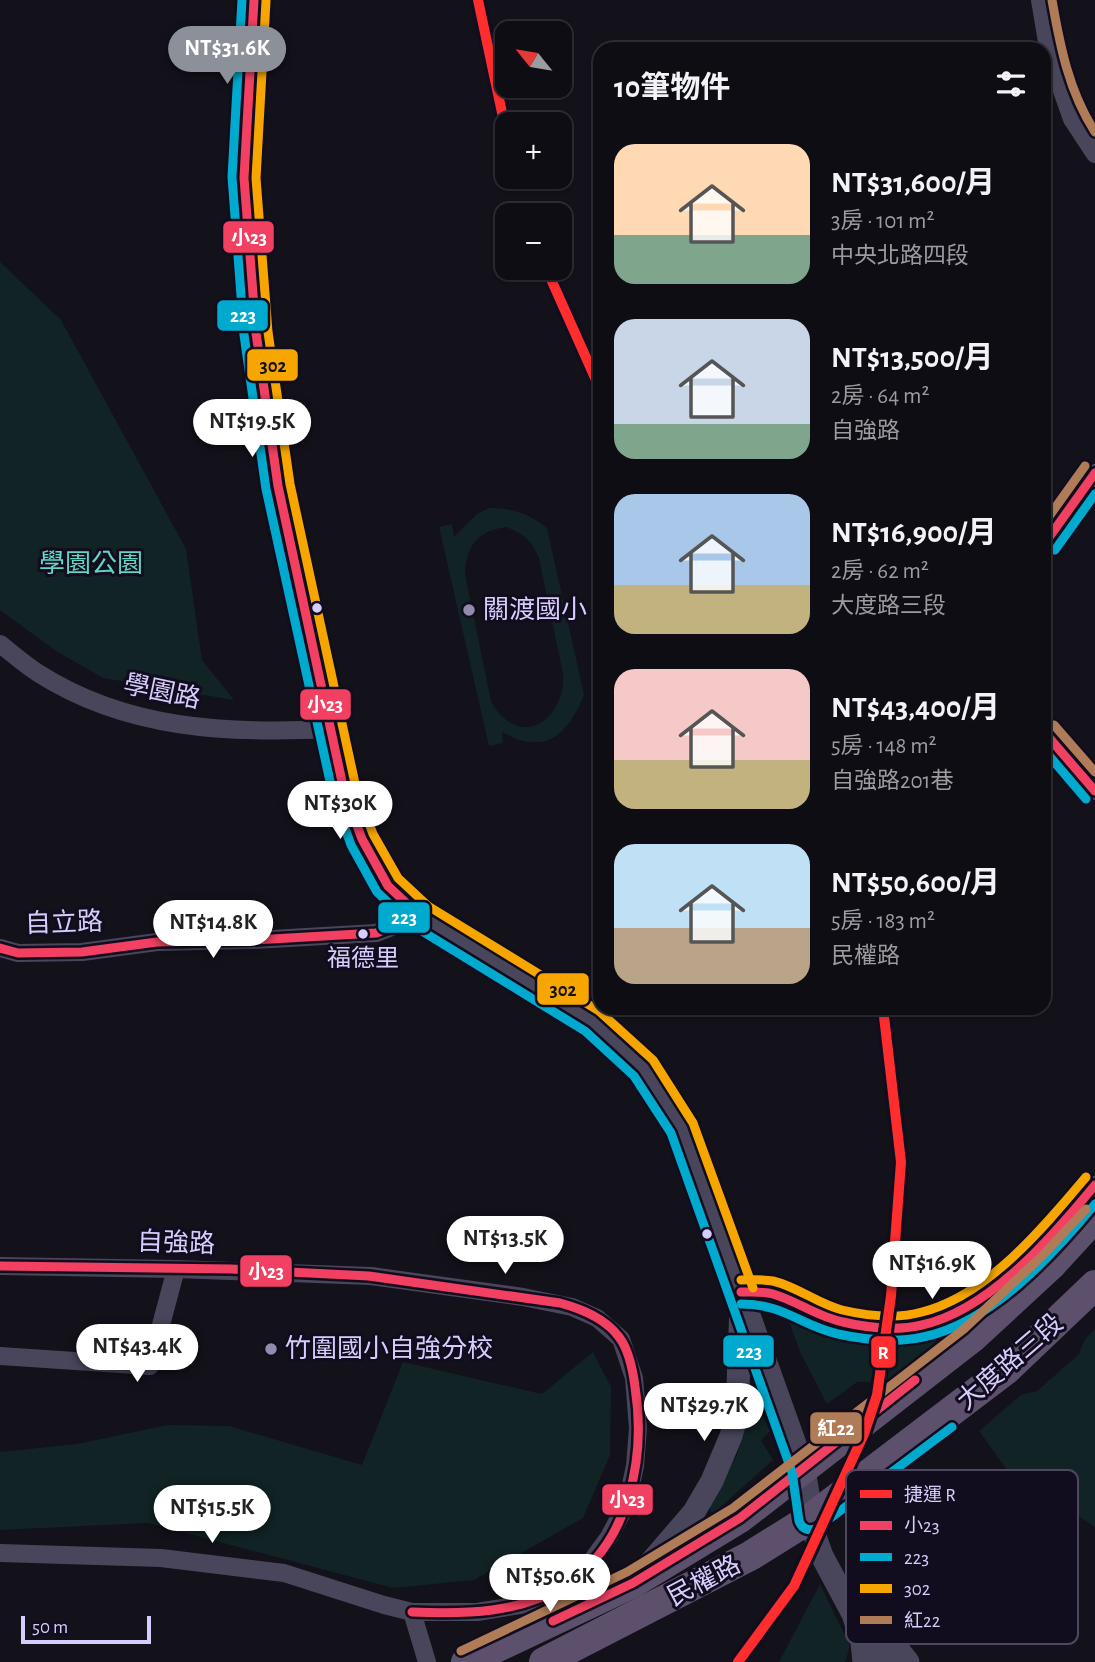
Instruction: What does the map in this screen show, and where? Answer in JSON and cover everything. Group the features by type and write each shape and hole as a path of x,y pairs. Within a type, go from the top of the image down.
{"main road":[{"name":"大度路三段","path":"740,1518 972,1338 1051,1265 1095,1217"},
{"name":"大度路三段","path":"874,1470 1007,1368 1095,1285"},
{"name":"大度路三段","path":"750,1556 811,1518 846,1491"},
{"name":"民權路","path":"466,1662 633,1583 740,1518"},
{"name":"民權路","path":"544,1662 750,1556"}],"street":[{"path":"254,0 244,178 256,333 278,486 344,791 362,839 388,886 420,916 592,1021 643,1068 682,1128 804,1469 811,1518 822,1556 846,1601"},
{"path":"1040,0 1047,42"},
{"path":"1051,60 1072,119 1095,154"},
{"path":"1051,535 1095,474"},
{"name":"學園路","path":"0,644 38,673 78,695 163,723 236,731 331,729"},
{"path":"1051,740 1095,791"},
{"name":"自立路","path":"0,948 18,953 82,953 156,942 376,933 420,916"},
{"path":"741,1292 772,1293 836,1320 859,1324 906,1327 931,1322 965,1306 1013,1273 1065,1222 1095,1185"},
{"name":"自強路","path":"0,1266 371,1276 523,1297 586,1311 621,1339 634,1378 638,1428 635,1466 627,1503 609,1537 587,1567 567,1584 526,1604 477,1612 412,1612 284,1573 161,1558 0,1553"},
{"path":"0,1356 150,1366 176,1269"},
{"path":"633,1583 694,1512 712,1480 731,1436 737,1414 741,1292"},
{"path":"822,1556 846,1586"},
{"path":"412,1612 427,1662"},
{"path":"862,1644 864,1662"},
{"path":"872,1644 882,1660 892,1662"},
{"path":"893,1644 908,1662"}],"green space":[{"name":"學園公園","path":"0,262 61,320 186,549 202,660 234,700 103,678 56,651 0,610"},
{"path":"489,508 513,510 527,515 547,528 584,695 562,731 542,742 517,739 502,732 503,743 489,746 439,527 452,524 454,537 477,514","holes":["506,527 523,535 539,558 563,674 559,700 545,720 535,726 513,724 497,711 491,701 465,574 468,555 475,542 488,532"]},
{"path":"782,1302 833,1331 886,1343 925,1338 954,1322 964,1320 961,1326 890,1382 857,1382 827,1404 800,1352"},
{"path":"1095,1329 1095,1527 1078,1516 1078,1470 1007,1470 979,1431 1021,1395 1037,1391 1079,1354 1085,1339"},
{"path":"593,1352 611,1387 610,1455 583,1518 474,1580 393,1588 148,1523 0,1530 0,1452 77,1444 168,1425 229,1426 362,1465 403,1362 542,1394"},
{"path":"754,1399 770,1431 761,1440 773,1460 715,1512 711,1512 709,1505 737,1455"},
{"path":"820,1584 846,1638 846,1644 850,1646 845,1662 779,1662"}],"metro line":[{"name":"R","path":"478,0 502,112"},
{"name":"R","path":"551,280 593,373"},
{"name":"R","path":"847,1470 864,1434 877,1395 891,1296 901,1162 884,1015"},
{"name":"R","path":"738,1662 794,1586 846,1473"}],"transit line":[{"name":"223","path":"242,0 232,177 244,335 266,489 333,795 351,845 377,892 412,925 585,1031 634,1076 671,1133 792,1472 799,1521 806,1529 814,1529 846,1506"},
{"name":"小23","path":"254,0 244,178 256,333 278,486 344,791 362,839 388,886 420,916"},
{"name":"紅22","path":"1052,0 1072,85 1095,132"},
{"name":"302","path":"266,1 256,178 268,332 290,484 356,788 373,834 398,878 428,906 593,1007"},
{"name":"紅22","path":"1051,514 1085,466"},
{"name":"小23","path":"1051,535 1095,473"},
{"name":"223","path":"1055,550 1095,494"},
{"name":"紅22","path":"1054,725 1095,772"},
{"name":"小23","path":"1051,740 1095,791"},
{"name":"223","path":"1051,758 1086,799"},
{"name":"小23","path":"0,948 18,953 82,952 157,942 376,933 420,916"},
{"name":"302","path":"603,1015 653,1060 693,1123 753,1288"},
{"name":"302","path":"741,1280 773,1281 833,1307 852,1312 893,1316 922,1312 946,1304 969,1291 1013,1257 1086,1177"},
{"name":"小23","path":"741,1292 773,1294 834,1320 853,1324 892,1328 922,1325 947,1317 996,1288 1040,1248 1095,1185"},
{"name":"223","path":"741,1304 769,1307 824,1330 848,1336 891,1340 923,1337 948,1329 996,1302 1040,1265 1095,1204"},
{"name":"紅22","path":"461,1651 627,1572 733,1508 964,1329 1042,1256 1086,1209"},
{"name":"小23","path":"0,1266 231,1269 369,1276 560,1303 600,1319 613,1330 625,1348 634,1381 638,1414 635,1469 629,1496 606,1545 588,1566 567,1584 531,1601 512,1607 472,1612 412,1612"},
{"name":"小23","path":"553,1621 633,1583 740,1518 915,1380"},
{"name":"223","path":"895,1470 952,1427"}],"place":[{"name":"關渡國小","path":"469,610"},
{"name":"福德里","path":"363,934"},
{"name":"竹圍國小自強分校","path":"271,1349"}]}
